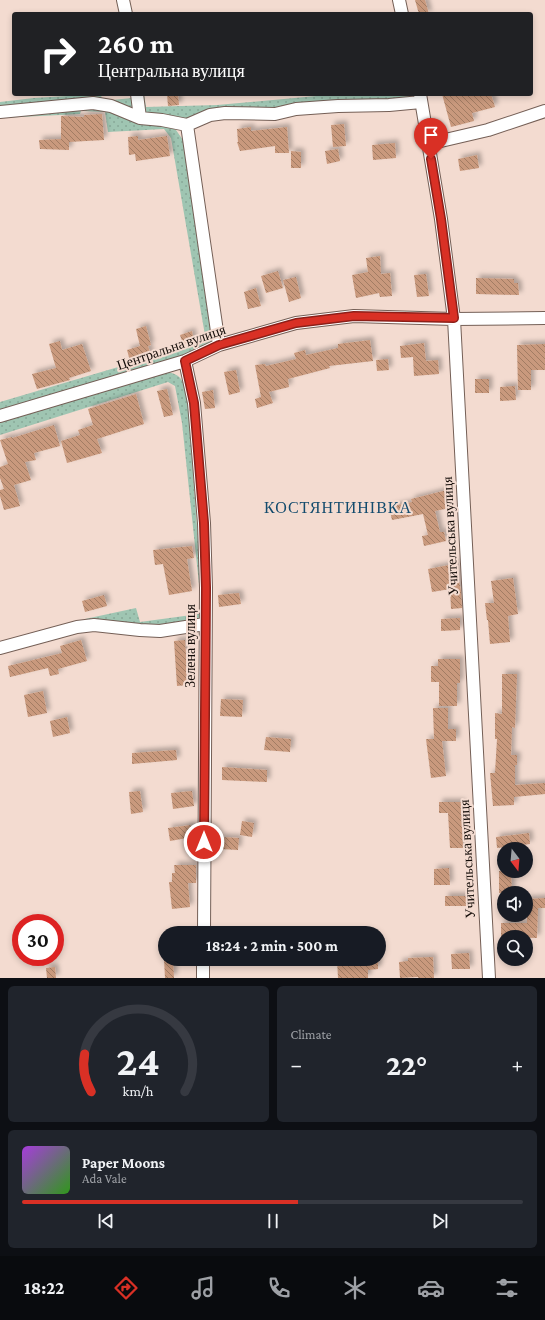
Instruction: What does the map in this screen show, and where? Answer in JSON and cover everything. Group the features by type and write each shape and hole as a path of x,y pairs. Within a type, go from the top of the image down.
{"street":[{"path":"123,0 126,12"},
{"path":"399,0 402,12"},
{"path":"137,96 140,118"},
{"path":"0,112 93,103 111,106 140,118 162,120 186,125 210,115 275,114 296,109 389,105 420,98"},
{"name":"Учительська вулиця","path":"420,98 441,219 454,318 489,978"},
{"path":"428,144 488,130 545,111"},
{"path":"186,125 219,345"},
{"name":"Центральна вулиця","path":"0,416 185,361 219,345 296,323 346,317 545,318"},
{"name":"Зелена вулиця","path":"185,361 194,403 204,523 206,588 204,926"},
{"path":"0,648 77,627 94,626 160,631 205,624"},
{"path":"203,978 204,966"}],"green space":[{"path":"101,96 102,101 132,98 135,110 115,106 0,108 0,102 34,98"},
{"path":"140,96 144,96 146,107 217,105 316,96 410,96 402,101 199,116 183,119 145,114"},
{"path":"98,106 168,126 176,130 185,143 214,339 210,346 158,364 0,412 0,402 206,341 171,138 164,129 108,132 105,112 81,111 80,114 0,118 0,114"},
{"path":"167,372 178,376 184,383 187,391 202,616 195,622 154,627 85,619 136,608 140,622 199,614 199,584 182,423 175,386 168,382 0,435 0,422"}],"building":[{"path":"415,0 425,0 428,12 418,12"},
{"path":"167,96 178,96 179,105 168,106"},
{"path":"443,96 492,96 495,107 472,113 474,121 451,127"},
{"path":"102,114 104,140 69,142 69,150 40,149 39,140 61,139 61,116 84,117 84,115"},
{"path":"344,124 346,146 333,147 331,125"},
{"path":"251,127 251,131 287,127 289,153 275,153 275,146 240,151 237,142 237,129"},
{"path":"138,136 138,140 167,136 170,156 136,161 135,154 129,155 128,137"},
{"path":"395,143 396,158 373,160 372,145"},
{"path":"338,149 340,161 327,164 325,151"},
{"path":"291,151 301,152 301,168 291,168"},
{"path":"477,155 479,168 460,171 458,159"},
{"path":"380,256 381,274 390,273 392,296 380,297 379,293 356,298 352,275 368,272 366,258"},
{"path":"278,271 283,288 266,293 261,276"},
{"path":"426,274 429,296 417,297 414,275"},
{"path":"296,277 301,298 289,302 283,280"},
{"path":"476,278 514,279 514,283 518,283 519,295 476,294"},
{"path":"256,288 261,306 248,309 244,292"},
{"path":"146,326 151,345 148,346 151,355 130,361 127,350 140,346 136,329"},
{"path":"192,331 194,341 183,344 180,335"},
{"path":"370,340 373,361 329,366 330,368 288,379 289,387 269,392 273,403 257,408 255,399 261,397 255,365 265,364 266,366 296,359 294,353 305,350 306,355 338,348 338,344"},
{"path":"60,341 62,350 82,344 91,371 69,378 70,380 37,389 32,374 56,368 49,344"},
{"path":"424,343 426,361 438,360 439,374 414,376 413,357 401,358 400,346"},
{"path":"545,344 545,370 531,370 531,390 518,390 517,345"},
{"path":"388,359 389,370 377,371 376,360"},
{"path":"236,370 240,392 229,395 224,372"},
{"path":"475,379 489,379 489,393 475,393"},
{"path":"515,386 516,400 500,401 500,387"},
{"path":"167,389 173,415 164,417 157,391"},
{"path":"213,390 215,408 205,409 202,392"},
{"path":"136,394 144,424 97,439 102,453 67,463 61,441 80,435 78,430 93,425 88,409"},
{"path":"54,425 60,446 34,453 36,460 25,462 31,480 14,485 20,506 4,510 0,496 0,490 4,489 0,478 0,467 8,464 0,440 12,438"},
{"path":"447,490 450,508 435,511 440,532 444,532 446,541 424,546 422,536 428,535 423,514 392,520 389,507 412,502 411,499"},
{"path":"192,546 194,558 187,559 192,591 169,595 163,564 155,565 153,550"},
{"path":"455,561 461,591 462,608 451,609 450,589 432,592 428,569 449,565 449,562"},
{"path":"513,578 518,614 508,616 510,642 490,644 485,603 494,603 491,581"},
{"path":"239,593 241,604 219,607 218,595"},
{"path":"104,595 107,606 85,612 82,601"},
{"path":"460,618 460,630 441,631 441,619"},
{"path":"81,640 87,661 58,669 59,674 50,676 48,668 10,677 8,666 62,653 60,646"},
{"path":"185,640 188,685 177,686 174,641"},
{"path":"438,659 460,659 460,683 457,683 457,706 439,706 439,682 431,682 431,666 438,666"},
{"path":"502,674 517,674 515,728 512,727 511,755 517,755 517,765 515,765 515,785 545,783 545,794 514,797 514,805 493,806 490,773 495,773 497,739 495,739 495,713 502,714"},
{"path":"43,691 47,713 28,717 24,695"},
{"path":"221,699 243,700 242,717 220,716"},
{"path":"433,708 448,708 448,729 456,729 456,741 442,741 446,776 431,778 426,739 434,739"},
{"path":"67,717 70,733 53,737 50,721"},
{"path":"266,737 291,739 290,752 264,750"},
{"path":"176,750 177,760 132,764 132,753"},
{"path":"222,767 267,770 267,782 222,780"},
{"path":"140,791 143,812 131,814 129,792"},
{"path":"192,791 194,806 173,809 171,793"},
{"path":"439,802 462,802 463,848 450,848 448,813 439,813"},
{"path":"242,821 254,823 252,837 240,835"},
{"path":"191,825 193,837 170,841 168,828"},
{"path":"529,833 530,842 497,842 497,848 496,837"},
{"path":"221,837 239,838 238,850 220,849"},
{"path":"174,865 196,865 196,883 188,883 190,907 172,909 169,882 172,882 172,873 175,873"},
{"path":"449,868 450,885 434,885 434,869"},
{"path":"499,878 511,878 512,886 499,886"},
{"path":"445,896 470,896 469,906 445,906"},
{"path":"545,898 545,908 538,908 537,938 533,938 533,930 501,930 501,923 533,922 533,899"},
{"path":"469,953 470,969 452,969 451,954"},
{"path":"433,957 434,978 400,978 399,962 408,961 408,958"},
{"path":"164,966 173,966 174,978 165,978"},
{"path":"337,966 378,966 378,969 368,970 368,978 338,978"},
{"path":"55,967 56,978 47,978 46,968"}],"district":[{"name":"КОСТЯНТИНІВКА","path":"338,507"}],"route":[{"path":"204,842 206,588 204,523 194,403 185,361 219,345 296,323 354,316 454,318 441,219 431,159"}]}
